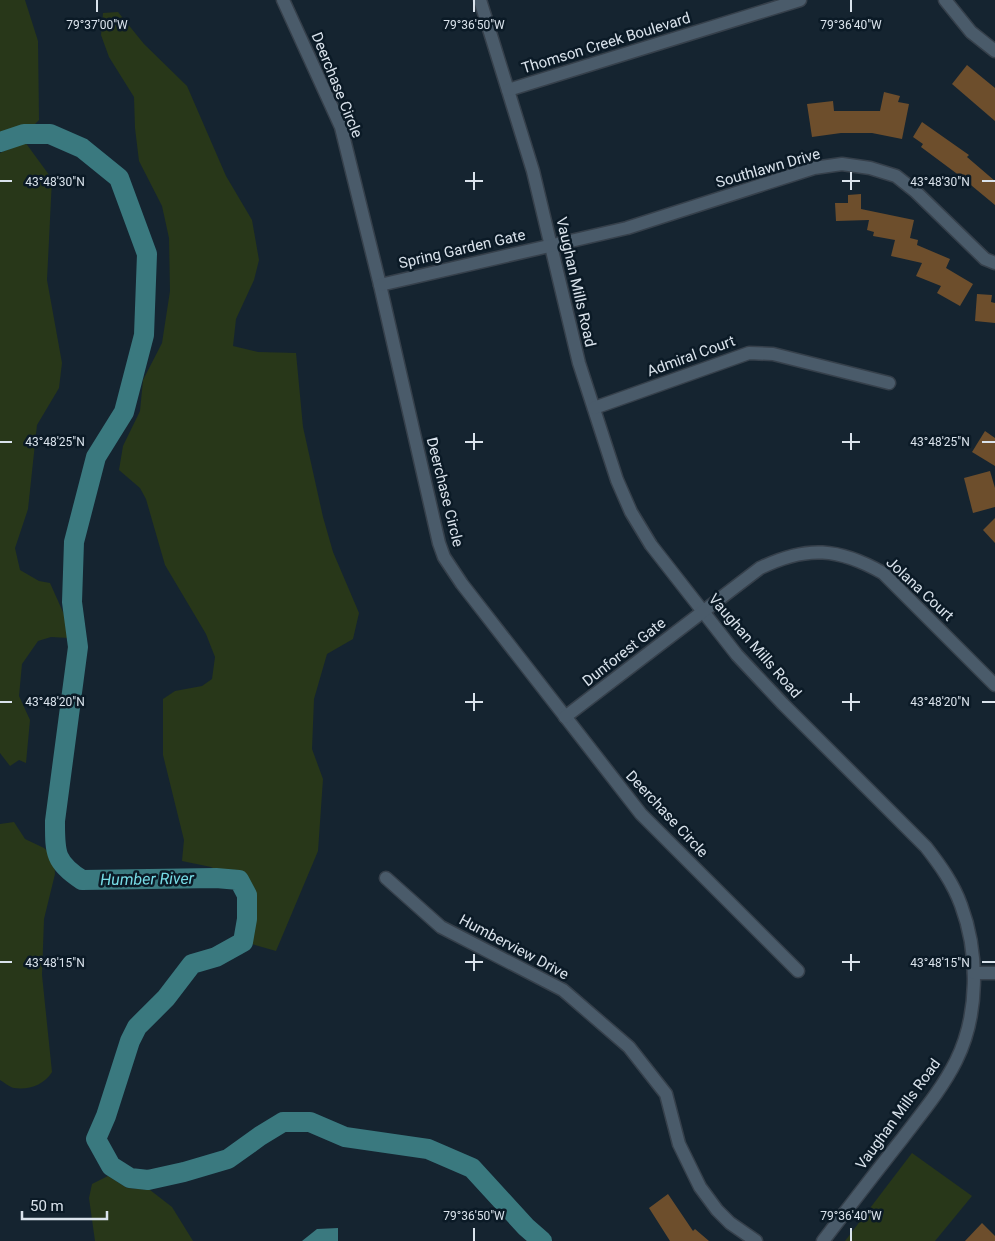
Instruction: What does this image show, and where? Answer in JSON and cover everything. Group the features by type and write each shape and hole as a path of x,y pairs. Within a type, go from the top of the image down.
{"street":[{"name":"Deerchase Circle","path":"282,0 341,128 380,285 435,528 444,557 452,570 641,814 798,971"},
{"name":"Vaughan Mills Road","path":"480,0 534,171 573,343 617,480 631,512 651,545 737,655 870,789 936,859 954,888 970,933 974,990 966,1035 956,1061 918,1117 823,1241"},
{"name":"Thomson Creek Boulevard","path":"508,90 800,0"},
{"path":"945,0 971,32 995,51"},
{"name":"Southlawn Drive","path":"551,245 627,228 814,168 842,164 870,168 896,176 916,191 985,259 995,263"},
{"name":"Spring Garden Gate","path":"380,285 551,245"},
{"name":"Admiral Court","path":"594,408 749,353 773,354 889,383"},
{"name":"Jolana Court","path":"702,611 760,568 780,558 802,553 841,554 864,562 883,573 995,685"},
{"name":"Dunforest Gate","path":"565,717 702,611"},
{"name":"Humberview Drive","path":"386,878 441,927 563,990 629,1047 666,1094 679,1144 700,1187 730,1223 756,1241"},
{"path":"974,974 995,973"}],"shaded area":[{"path":"0,0 25,0 38,41 39,120 27,132 0,132"},
{"path":"118,12 144,44 187,86 226,176 252,220 259,260 254,280 236,319 233,346 258,352 296,353 303,427 323,517 333,552 359,613 353,639 327,654 314,699 312,749 323,779 318,851 276,951 238,940 254,908 250,890 211,867 182,861 184,840 163,755 163,699 175,691 202,686 212,679 215,657 206,634 165,565 146,499 140,488 119,470 123,446 140,411 143,380 162,343 170,291 169,238 162,206 139,161 134,97 109,57 101,35 103,13"},
{"path":"25,142 52,179 47,280 62,363 59,388 37,425 28,509 15,548 20,570 39,581 50,583 67,621 69,638 51,637 38,641 22,664 19,696 30,720 26,763 19,760 10,766 0,753 0,153"},
{"path":"14,822 25,839 44,848 54,857 55,874 44,919 42,975 52,1072 49,1077 36,1086 20,1088 12,1087 0,1080 0,824"},
{"path":"912,1153 972,1196 935,1241 845,1241"},
{"path":"108,1176 127,1188 150,1190 172,1207 193,1241 95,1241 89,1198 92,1184"},
{"path":"338,1228 338,1241 302,1241 317,1229"}],"building":[{"path":"967,65 995,88 995,121 952,84"},
{"path":"884,92 900,96 898,102 909,104 902,139 872,133 841,133 812,137 807,104 833,101 834,111 880,111"},
{"path":"922,122 969,155 967,157 995,181 995,205 921,147 923,144 913,137"},
{"path":"861,194 861,209 914,220 910,238 918,240 917,245 950,259 946,268 973,284 960,306 937,293 941,286 916,276 922,263 891,256 895,240 873,236 874,232 867,230 869,220 836,221 835,203 848,203 848,195"},
{"path":"977,294 992,295 991,302 995,303 995,323 975,321"},
{"path":"985,431 995,438 995,466 972,452"},
{"path":"990,471 995,488 995,507 973,513 964,478"},
{"path":"995,518 995,543 983,530"},
{"path":"668,1194 693,1231 695,1229 709,1241 670,1241 649,1208"},
{"path":"982,1223 995,1236 995,1241 965,1241"}],"waterway":[{"name":"Humber River","path":"0,142 24,134 50,134 82,148 119,178 147,254 144,335 124,412 96,457 74,542 72,602 78,647 55,821 56,849 61,862 66,868 82,880 216,878 239,880 247,895 247,919 243,942 216,957 192,964 166,998 137,1027 130,1041 106,1116 96,1139 111,1166 130,1178 148,1180 228,1159 283,1122 310,1122 345,1137 428,1149 472,1168 526,1227 542,1241"}]}
